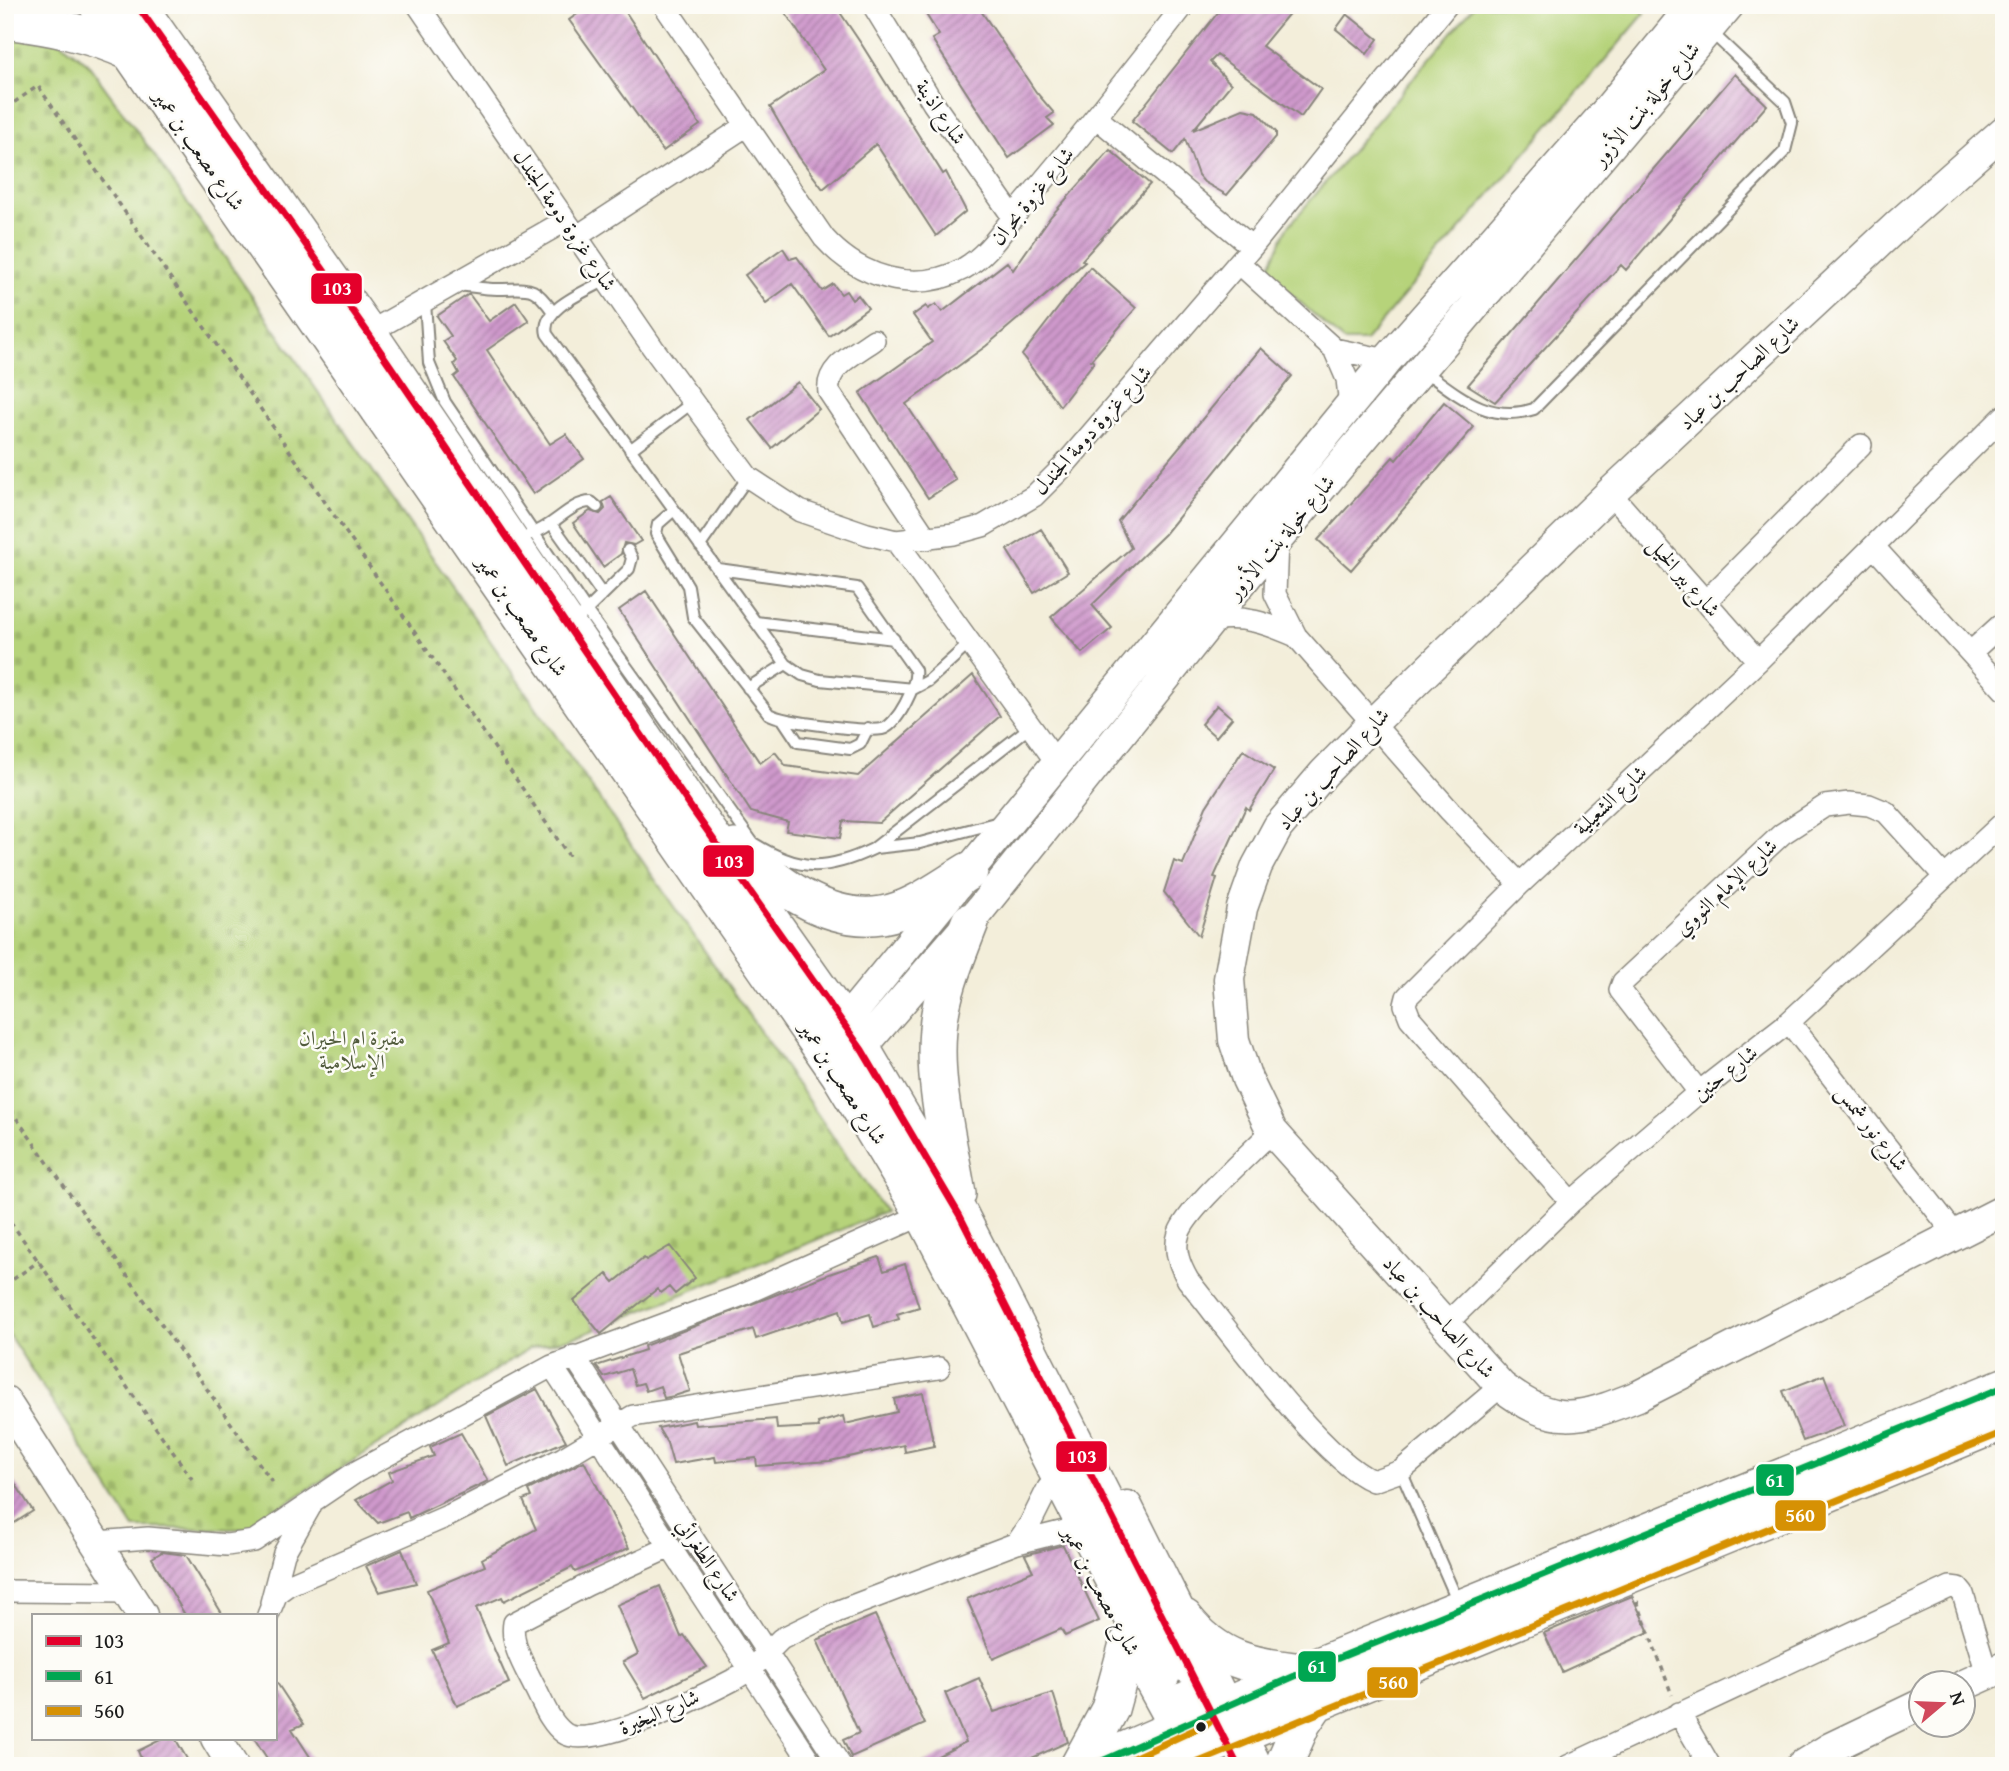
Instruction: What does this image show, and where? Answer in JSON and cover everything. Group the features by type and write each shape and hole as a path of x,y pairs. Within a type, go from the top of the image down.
{"highway":[{"name":"شارع مصعب بن عمير","path":"98,5 841,1049"},
{"name":"شارع مصعب بن عمير","path":"137,5 368,333 520,534 579,621 946,1224 1178,1674"},
{"path":"5,20 80,33 131,52"},
{"path":"694,813 773,881 828,909 856,916 883,915 912,905 969,871"},
{"path":"946,1224 938,1029 948,982 970,922"},
{"path":"1283,1766 1298,1732 1310,1686 1461,1608 2004,1387"},
{"path":"1090,1766 1186,1756 1232,1719 1310,1686 2004,1421"},
{"path":"1184,1618 1202,1641 1231,1657 1279,1669 1310,1686"},
{"path":"1079,1766 1110,1709 1128,1644"}],"street":[{"name":"شارع غزوة دومة الجندل","path":"418,5 570,229 748,477 800,510 847,528 896,541 927,539 983,526 1034,496 1061,469 1246,255 1447,5"},
{"name":"شارع اذينة","path":"873,5 933,103 1013,217"},
{"name":"شارع غزوة بحران","path":"673,8 746,126 824,238 844,257 868,272 910,281 934,279 961,270 980,258 996,242 1013,217 1097,118 1184,5"},
{"name":"شارع خولة بنت الأزور","path":"841,1049 970,922 1277,540 1423,370 1613,124 1695,12 1729,5"},
{"path":"1097,118 1246,255 1334,349 1347,379 1350,406"},
{"name":"شارع خولة بنت الأزور","path":"841,1049 969,871 1387,360 1613,124"},
{"path":"368,333 455,284 570,229 746,126"},
{"name":"شارع الصاحب بن عباد","path":"2002,136 1610,493 1324,772 1278,827 1257,866 1242,908 1230,979 1234,1040 1247,1079 1272,1131 1501,1386 1528,1407 1554,1416 1605,1409 1637,1396 2004,1210"},
{"path":"874,340 834,369 828,380 829,392 927,539"},
{"path":"1334,349 1387,360"},
{"name":"شارع الشعيلية","path":"1571,1202 1410,1018 1405,1005 1414,987 1758,661 2004,416"},
{"path":"1705,602 1861,445"},
{"name":"شارع بير الخيل","path":"1610,493 1758,661"},
{"path":"1277,540 1275,594 1296,636 1450,811 1520,884"},
{"path":"896,541 1056,763"},
{"path":"1874,547 2004,690"},
{"path":"1212,620 1234,617 1255,619 1296,636"},
{"path":"1971,652 2004,622"},
{"name":"شارع الإمام النووي","path":"1699,1092 1620,990 1623,982 1782,834 1825,806 1849,803 1868,805 1886,812 1944,876"},
{"name":"شارع حنين","path":"1446,1324 1571,1202 1699,1092 1789,1022 2004,822"},
{"name":"شارع نور شمس","path":"1789,1022 1955,1234"},
{"path":"1272,1131 1198,1208 1179,1232 1177,1251 1180,1265 1188,1280 1311,1429 1358,1475 1373,1481 1401,1471 1501,1386"},
{"path":"97,1542 148,1538 227,1545 264,1535 356,1472 552,1366 740,1296 946,1224"},
{"name":"شارع مصعب بن عمير","path":"946,1224 938,1260 951,1294 1128,1644 1178,1674 1232,1719 1257,1766"},
{"name":"شارع مصعب بن عمير","path":"946,1224 1026,1308 1184,1618 1178,1674 1186,1756"},
{"name":"شارع الطغرائي","path":"574,1356 841,1766"},
{"name":"شارع الطغرائي","path":"552,1366 813,1766"},
{"path":"270,1610 277,1593 288,1585 450,1515 598,1438 633,1416 669,1408 939,1368"},
{"path":"5,1401 134,1603"},
{"path":"1017,1543 1048,1488"},
{"path":"270,1610 284,1553 314,1502"},
{"name":"شارع البخيرة","path":"670,1547 587,1585 514,1623 513,1633 517,1649 552,1720 565,1735 580,1739 606,1734 716,1688 751,1669 781,1639 836,1612 1017,1543 1069,1530"},
{"path":"1568,1766 1950,1587 1958,1588 1963,1594 1985,1675"},
{"path":"5,1591 134,1603"},
{"path":"1801,1766 1830,1748 1908,1711"},
{"path":"1679,1713 1710,1766"},
{"path":"217,1740 233,1766"},
{"path":"1186,1756 1216,1760 1229,1756 1247,1758 1257,1766"}],"lane":[{"path":"1423,370 1473,406 1498,414 1520,414 1534,409 1786,150 1792,123 1785,102 1695,12"},
{"path":"606,280 553,312 546,323 547,334 786,664 802,675 820,680 913,689 928,681 970,643"},
{"path":"455,284 494,289 524,287 538,293 553,312"},
{"path":"425,302 429,363 438,389 520,534 552,524 582,503 590,502 597,506"},
{"path":"630,450 693,402"},
{"path":"700,546 748,477"},
{"path":"674,510 658,524 659,539 688,586 694,617 769,714 784,721 868,728 889,726 916,683 915,670 862,592 851,585 718,569"},
{"path":"552,524 602,594"},
{"path":"628,550 632,558 629,569 602,594 579,621 753,843 780,860 812,867 844,863 873,849 1030,727"},
{"path":"756,622 894,639"},
{"path":"748,688 786,664"},
{"path":"784,721 798,742 849,749 860,744 868,728"},
{"path":"873,849 920,844 1012,818"},
{"path":"1401,1471 1461,1608"}],"path":[{"path":"6,108 38,86 569,856"},
{"path":"5,1102 273,1483"},
{"path":"5,1214 192,1479"},
{"path":"5,1285 39,1261"},
{"path":"1635,1596 1679,1713"}],"green space":[{"path":"1475,5 1636,5 1645,13 1365,341 1343,341 1267,272 1287,228"},
{"name":"مقبرة ام الحيران الإسلامية","path":"5,34 58,40 87,63 155,156 885,1212 582,1335 530,1348 246,1529 134,1528 5,1329"}],"building":[{"path":"590,5 621,5 700,125 663,151 569,20"},
{"path":"780,5 835,5 943,174 946,172 966,211 936,236 876,144 823,189 799,157 770,107 824,70"},
{"path":"920,5 977,5 1036,92 1054,113 1047,118 1054,125 1009,158 932,39 939,35"},
{"path":"1224,5 1296,5 1262,46 1321,89 1301,117 1217,55 1210,62 1231,84 1193,130 1243,109 1257,112 1276,132 1276,137 1227,195 1204,182 1198,175 1185,139 1173,154 1132,121"},
{"path":"1347,14 1378,39 1367,54 1336,29"},
{"path":"1735,74 1767,105 1626,270 1621,265 1495,402 1468,385"},
{"path":"1110,150 1150,184 1082,260 1085,262 986,346 906,404 956,480 928,498 860,393 932,342 913,315 926,306 928,309 936,304 942,312 1007,262 1013,270 1051,216"},
{"path":"783,248 790,259 797,257 822,291 833,284 841,294 846,291 852,300 858,295 868,308 829,336 792,284 766,303 745,275"},
{"path":"1090,267 1136,308 1091,360 1094,362 1060,406 1022,355"},
{"path":"469,294 489,321 516,302 529,321 487,350 550,444 566,434 584,459 533,494 454,377 459,373 454,364 457,361 443,341 451,336 437,316"},
{"path":"1261,348 1292,376 1165,534 1092,605 1112,628 1082,653 1051,617 1131,548 1118,521"},
{"path":"798,382 819,409 772,448 750,420"},
{"path":"1444,402 1474,427 1351,570 1318,540 1393,457 1396,460"},
{"path":"611,497 641,541 634,545 624,543 621,554 603,567 573,523 590,511 600,514 605,509 603,502"},
{"path":"1041,529 1068,572 1034,593 1007,550"},
{"path":"646,591 760,763 775,752 786,766 858,776 973,675 1000,716 879,823 843,821 840,838 786,831 788,822 751,812 619,610"},
{"path":"1217,705 1232,718 1216,737 1201,724"},
{"path":"1243,750 1274,770 1249,810 1246,807 1214,877 1217,878 1199,936 1164,892 1174,861 1183,864 1206,807"},
{"path":"670,1246 695,1278 675,1294 669,1287 661,1293 657,1289 601,1334 574,1301 607,1274 614,1282 644,1258 646,1260"},
{"path":"879,1257 884,1271 905,1264 919,1307 897,1314 899,1319 874,1327 870,1314 843,1322 840,1310 756,1339 753,1329 678,1353 690,1391 664,1398 660,1386 646,1391 643,1383 635,1385 630,1369 604,1377 596,1366 645,1350 644,1346"},
{"path":"1824,1375 1844,1426 1803,1441 1783,1391"},
{"path":"537,1389 566,1441 508,1466 486,1416"},
{"path":"923,1393 934,1446 905,1452 904,1445 830,1461 757,1466 756,1458 716,1462 715,1457 673,1464 667,1443 658,1428 694,1421 695,1425 776,1419 777,1429 819,1427 818,1423 843,1416 845,1424 897,1412 894,1399"},
{"path":"461,1433 488,1481 409,1518 407,1512 378,1523 356,1500 392,1480 389,1472 434,1456 430,1447"},
{"path":"584,1461 629,1548 575,1572 572,1567 504,1601 502,1597 476,1608 509,1683 457,1706 432,1650 449,1643 427,1590 485,1566 482,1559 536,1529 523,1500 531,1497 528,1490"},
{"path":"5,1468 33,1511 5,1529"},
{"path":"1063,1545 1099,1621 1065,1636 1061,1629 993,1659 967,1599 1033,1571 1025,1555"},
{"path":"402,1550 416,1583 379,1592 366,1566"},
{"path":"162,1552 186,1555 222,1614 184,1614 152,1558"},
{"path":"660,1586 681,1637 684,1635 707,1667 645,1698 623,1662 638,1654 617,1605"},
{"path":"1632,1596 1649,1632 1562,1672 1544,1633"},
{"path":"875,1615 925,1724 851,1757 843,1740 859,1733 817,1640"},
{"path":"979,1678 994,1712 1053,1693 1068,1742 1014,1766 918,1766 966,1742 945,1693"},
{"path":"276,1682 304,1724 292,1729 316,1766 272,1766 255,1740 276,1740"},
{"path":"160,1740 176,1740 191,1766 144,1766 138,1751"}],"tunnel":[{"path":"1212,1713 1238,1766"}],"transit line":[{"name":"103","path":"137,5 368,333 694,812 862,1050 960,1216 1238,1766"},
{"name":"61","path":"1091,1766 1304,1672 2004,1387"},
{"name":"560","path":"1189,1766 2004,1432"},
{"name":"560","path":"1116,1766 1209,1723"}]}
